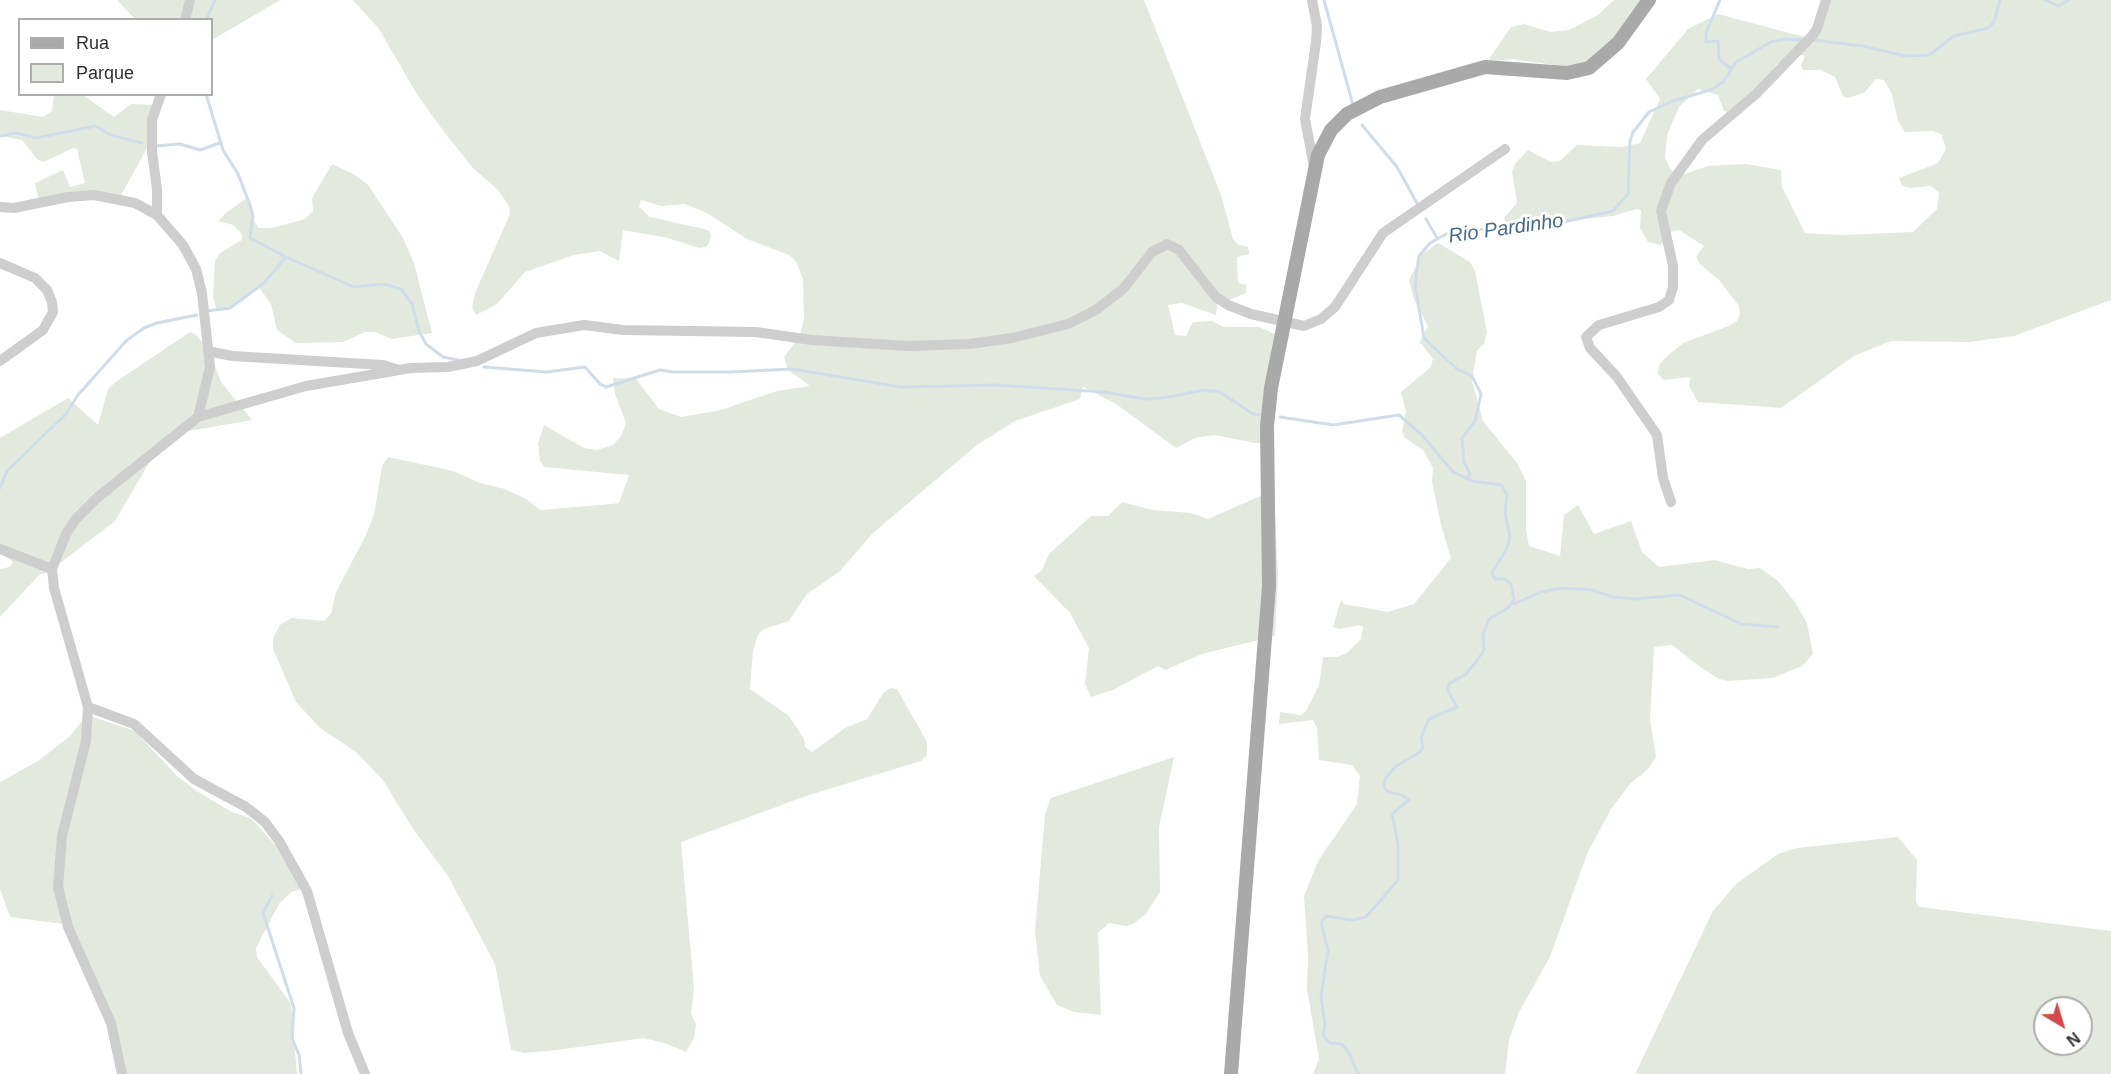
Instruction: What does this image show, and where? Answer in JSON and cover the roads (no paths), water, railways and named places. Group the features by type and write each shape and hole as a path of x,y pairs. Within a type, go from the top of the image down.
{"main road":[{"path":"1231,1074 1269,586 1267,426 1271,388 1315,168 1331,130 1347,114 1364,104 1485,66 1567,73 1581,71 1605,56 1649,0"}],"street":[{"path":"186,18 190,0"},
{"path":"1312,0 1317,26 1317,42 1305,119 1315,168"},
{"path":"1671,502 1663,478 1657,435 1617,377 1590,348 1586,337 1599,325 1659,307 1669,300 1673,287 1673,266 1661,211 1671,183 1702,140 1756,94 1812,36 1817,29 1826,0"},
{"path":"157,214 157,189 152,152 153,120 160,96"},
{"path":"122,1074 111,1023 68,927 58,887 62,836 86,741 88,707 54,588 52,568 66,534 75,520 98,497 198,417 306,386 400,370 448,367 477,361 536,333 584,325 623,330 756,332 812,340 908,346 969,344 1012,338 1068,324 1096,310 1125,288 1152,252 1167,244 1179,250 1216,297 1228,305 1251,314 1304,326 1330,312 1377,238 1505,149"},
{"path":"0,207 14,208 68,197 94,195 135,203 157,214 183,245 196,269 204,308 210,368 198,417"},
{"path":"0,264 35,278 47,290 53,312 44,330 0,361"},
{"path":"208,351 232,356 383,365 400,370"},
{"path":"0,549 52,568"},
{"path":"88,707 134,724 194,779 251,810 265,822 279,841 307,891 348,1033 365,1074"}],"waterway":[{"path":"207,18 215,0"},
{"path":"1324,0 1353,105"},
{"path":"1720,0 1706,33 1706,42 1718,41 1719,59 1731,69"},
{"name":"Rio Pardinho","path":"1812,40 1863,46 1905,56 1929,55 1954,36 1988,28 1994,22 2000,0"},
{"name":"Rio Pardinho","path":"2045,0 2058,6 2069,0"},
{"name":"Rio Pardinho","path":"1468,478 1470,474 1464,462 1462,438 1475,421 1481,394 1472,376 1457,369 1424,338 1415,285 1419,256 1430,243 1450,232 1554,224 1613,211 1628,194 1630,141 1633,132 1649,112 1670,102 1713,89 1723,82 1736,62 1771,42 1785,39 1803,40"},
{"path":"207,96 223,150 238,174 250,205 253,216 250,238 286,257 354,287 384,284 401,289 412,304 419,331 426,344 443,357 458,360"},
{"path":"1362,125 1397,167 1418,205"},
{"path":"0,136 16,133 37,138 95,126 111,135 142,143"},
{"path":"155,146 180,144 200,150 220,143"},
{"path":"1426,219 1437,238"},
{"path":"207,311 230,308 263,284 286,257"},
{"path":"0,488 7,471 66,414 78,395 126,341 144,328 157,323 197,315"},
{"path":"484,367 547,372 585,367 600,384 606,387 660,370 731,372 792,369 901,387 997,385 1104,392 1145,399 1204,390 1220,392 1253,414 1263,415"},
{"name":"Rio Pardinho","path":"1280,417 1333,425 1399,415 1423,436 1453,472 1472,481 1501,485 1507,495 1505,512 1510,538 1506,550 1492,573 1495,579 1505,579 1511,584 1514,600 1508,608 1489,619 1483,635 1484,650 1466,674 1449,684 1448,691 1457,707 1429,719 1421,738 1423,747 1420,752 1396,766 1385,779 1384,787 1388,792 1402,795 1409,800 1392,814 1398,845 1398,880 1366,917 1352,920 1326,916 1321,922 1328,950 1321,997 1325,1024 1323,1035 1330,1043 1342,1044 1349,1053 1358,1074"},
{"path":"1514,604 1541,592 1563,588 1592,590 1613,597 1634,599 1680,595 1741,624 1778,627"},
{"path":"272,896 263,913 294,1008 292,1038 299,1055 301,1074"}]}
